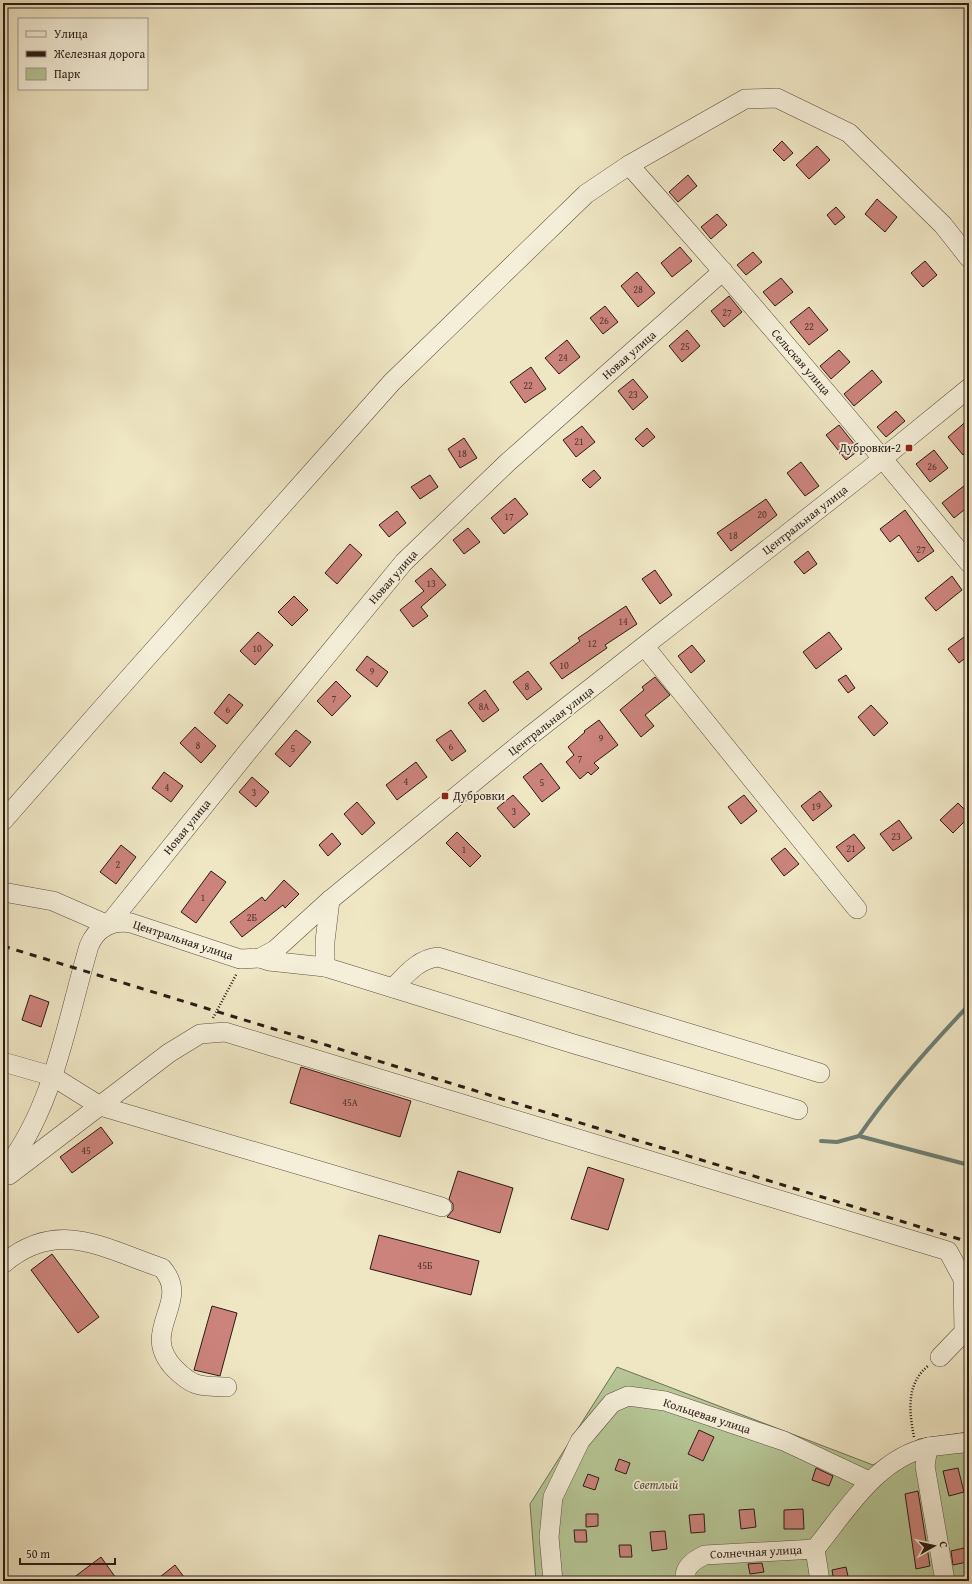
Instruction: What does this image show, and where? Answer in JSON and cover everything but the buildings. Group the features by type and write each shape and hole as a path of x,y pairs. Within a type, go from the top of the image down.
{"street":[{"path":"3,821 392,382 586,194 629,165 745,99 777,98 848,133 943,225 969,258"},
{"name":"Сельская улица","path":"629,165 723,271 884,458 969,563"},
{"name":"Новая улица","path":"3,1172 33,1128 45,1100 89,946 94,936 108,925 245,755 404,562 507,463 723,271"},
{"name":"Центральная улица","path":"108,925 121,922 131,923 235,957 257,958 278,948 330,900 531,735 884,458 969,388"},
{"path":"645,647 857,909"},
{"path":"3,892 53,901 108,925"},
{"path":"325,967 330,900"},
{"path":"393,988 417,964 428,958 438,957 820,1073"},
{"path":"257,958 269,961 325,967 798,1110"},
{"path":"3,1180 169,1053 200,1034 226,1032 948,1251 963,1279 964,1332 940,1357"},
{"path":"3,1062 52,1076 100,1106 442,1207"},
{"path":"3,1264 15,1253 35,1244 66,1238 98,1244 162,1268 170,1276 173,1289 169,1310 161,1328 161,1346 165,1358 182,1376 196,1386 227,1387"},
{"name":"Кольцевая улица","path":"553,1581 549,1537 553,1497 580,1441 612,1403 628,1396 665,1401 784,1441 869,1481"},
{"name":"Солнечная улица","path":"685,1581 684,1576 692,1561 705,1555 815,1549 869,1481 901,1459 928,1447 969,1442"},
{"path":"928,1447 925,1466 945,1581"},
{"path":"815,1549 820,1581"}],"path":[{"path":"200,1034 217,1012 238,971 257,958"},
{"path":"928,1447 914,1437 911,1420 910,1397 919,1374 940,1357"}],"green space":[{"name":"Светлый","path":"617,1367 873,1465 919,1439 969,1432 969,1581 536,1581 530,1504"}],"waterway":[{"path":"859,1136 884,1101 911,1068 969,1005"},
{"path":"821,1141 837,1142 859,1136 969,1165"}],"railway":[{"path":"3,946 969,1242"}],"place":[{"name":"Дубровки-2","path":"909,448"},
{"name":"Дубровки","path":"445,796"}]}
